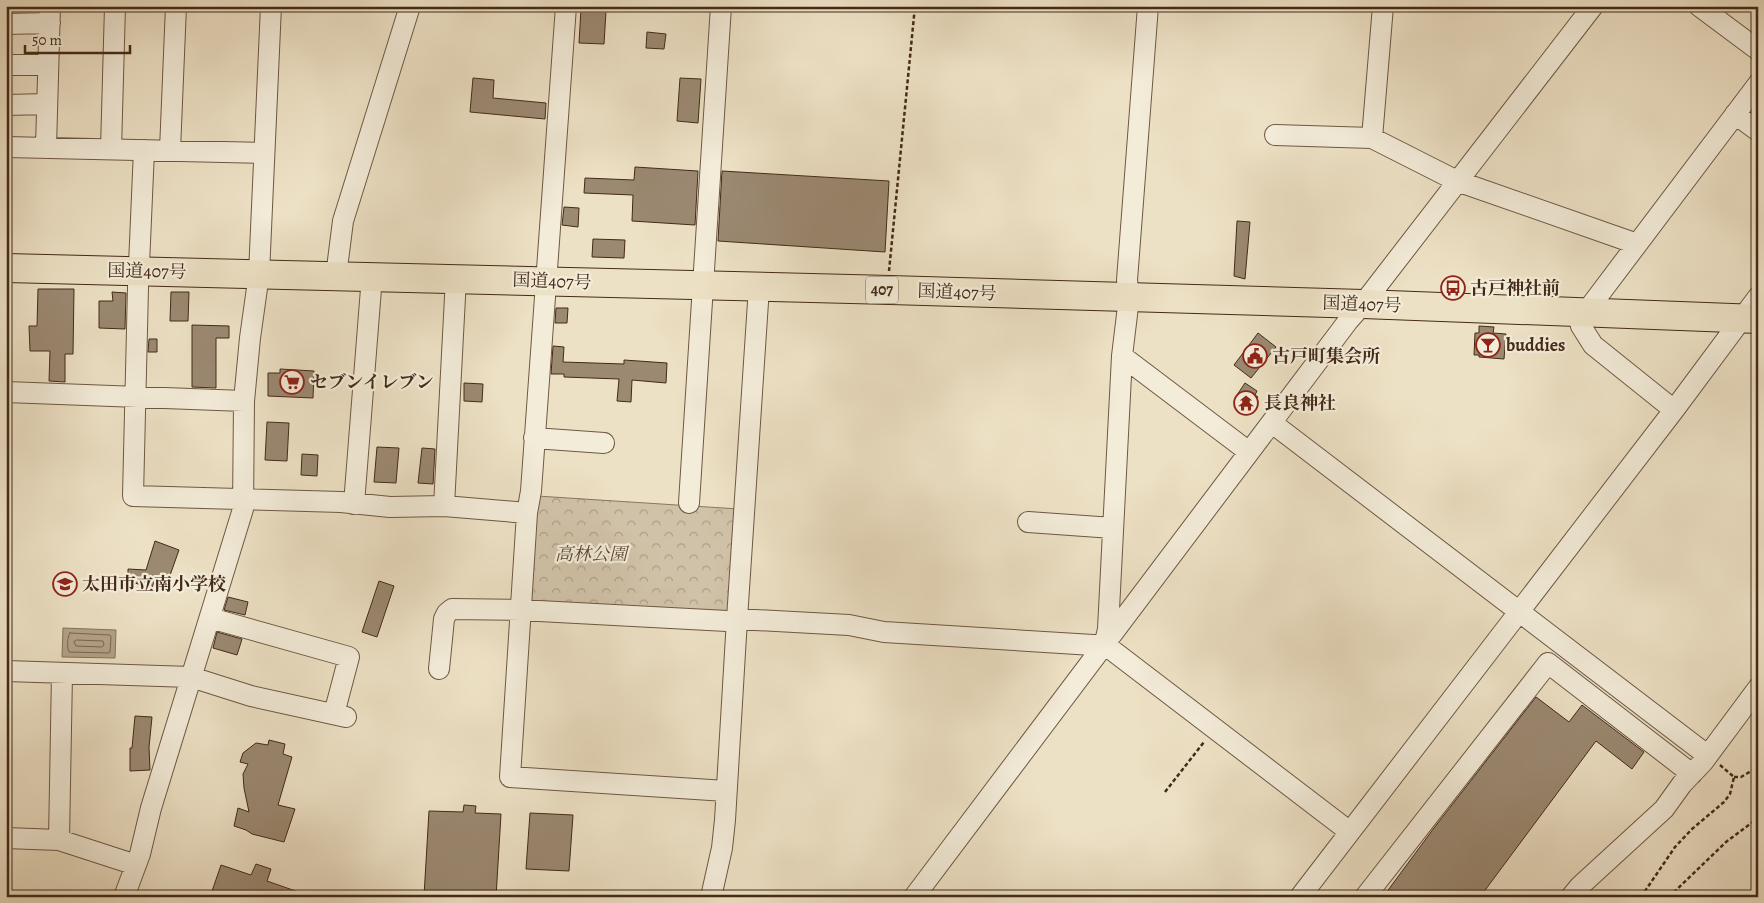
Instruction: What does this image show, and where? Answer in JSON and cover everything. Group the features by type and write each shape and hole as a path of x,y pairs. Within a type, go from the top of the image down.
{"highway":[{"name":"国道407号","path":"6,268 890,290 1363,304 1750,319"}],"street":[{"path":"110,149 115,6"},
{"path":"170,150 176,6"},
{"path":"124,897 136,864 151,808 243,510 244,401 259,274 271,6"},
{"path":"336,276 344,221 410,6"},
{"path":"566,6 527,513 510,777 726,791"},
{"path":"690,503 702,285 721,6"},
{"path":"1104,644 1108,629 1122,356 1129,298 1127,280 1148,6"},
{"path":"1372,138 1383,6"},
{"path":"914,897 1348,321 1593,6"},
{"path":"1699,6 1758,50"},
{"path":"6,24 50,14 46,147"},
{"path":"6,65 48,64"},
{"path":"1674,410 1593,345 1581,326 1581,312 1637,244 1758,84"},
{"path":"6,105 47,104"},
{"path":"1735,114 1758,130"},
{"path":"1275,135 1372,138 1457,181 1637,244"},
{"path":"6,147 264,152"},
{"path":"144,150 133,496 341,502 390,507 444,506 527,513"},
{"path":"354,504 372,276"},
{"path":"444,506 456,278"},
{"path":"711,897 722,848 725,820 759,287"},
{"path":"1300,897 1674,410 1750,319 1758,297"},
{"path":"1122,356 1249,452"},
{"path":"6,392 244,401"},
{"path":"1272,423 1707,755"},
{"path":"534,438 604,443"},
{"path":"1028,522 1113,528"},
{"path":"439,670 444,619 452,609 520,610 727,621 737,619 849,625 884,632 1093,645 1104,644 1350,832"},
{"path":"6,671 192,677 251,696 340,715 349,657 210,618"},
{"path":"1364,897 1548,663 1692,774"},
{"path":"59,840 62,673"},
{"path":"1571,897 1580,886 1664,809 1682,784 1703,762 1758,688"},
{"path":"6,838 59,840 136,864"}],"path":[{"path":"890,290 888,272 915,6"},
{"path":"1165,792 1215,728"},
{"path":"1707,755 1734,777 1741,777 1758,767"},
{"path":"1641,897 1675,847 1727,798 1730,794 1734,777"},
{"path":"1669,897 1726,842 1758,818"}],"green space":[{"name":"高林公園","path":"537,496 739,509 731,610 725,612 534,605 530,600"}],"water":[{"path":"63,628 116,630 115,658 62,657"}],"building":[{"path":"581,9 606,11 604,44 579,43"},
{"path":"647,32 666,34 664,49 646,48"},
{"path":"473,78 494,80 493,98 546,103 545,119 470,112"},
{"path":"680,78 701,79 698,123 677,121"},
{"path":"635,167 698,171 695,225 632,221 633,195 584,193 585,178 634,180"},
{"path":"722,171 889,181 885,252 718,241"},
{"path":"564,207 579,208 578,227 562,225"},
{"path":"1237,221 1250,222 1245,279 1234,276"},
{"path":"593,239 625,240 624,258 592,257"},
{"path":"38,289 74,289 73,354 65,354 65,382 49,381 50,351 30,351 29,326 37,326"},
{"path":"112,292 126,293 125,329 99,328 99,301 113,301"},
{"path":"171,292 189,292 188,321 170,321"},
{"path":"556,308 568,308 567,323 555,323"},
{"path":"192,325 229,326 229,338 216,338 216,388 192,387"},
{"path":"1479,326 1494,327 1493,333 1506,334 1504,359 1474,355 1475,333 1479,333"},
{"name":"古戸町集会所","path":"1258,333 1276,347 1251,378 1234,365"},
{"path":"149,339 157,339 157,352 148,352"},
{"path":"553,346 564,347 563,362 624,364 624,360 667,363 666,383 632,380 631,402 617,401 619,379 564,377 564,374 551,374"},
{"path":"280,369 314,371 313,398 268,396 268,373 280,373"},
{"path":"464,383 483,384 482,402 464,401"},
{"name":"長良神社","path":"1245,383 1257,391 1255,395 1258,397 1250,408 1235,398"},
{"path":"267,422 289,423 287,461 265,460"},
{"path":"377,447 399,448 396,483 374,482"},
{"path":"422,448 435,449 433,484 418,483"},
{"path":"302,454 318,455 317,476 301,475"},
{"path":"155,541 179,550 168,581 156,576 152,588 128,581 128,569 146,570"},
{"path":"379,581 394,586 377,637 362,632"},
{"path":"228,597 248,602 245,615 224,610"},
{"path":"217,632 242,639 237,655 213,648"},
{"path":"1536,697 1569,722 1582,705 1644,752 1632,769 1596,741 1480,897 1383,897 1434,828"},
{"path":"135,716 152,717 149,747 150,770 130,771 130,748 132,748"},
{"path":"269,740 285,744 283,754 292,757 278,805 295,809 284,842 252,834 234,826 238,808 249,812 243,774 248,764 240,762 243,753 256,743 268,745"},
{"path":"464,805 476,806 475,813 501,814 496,897 424,896 429,811 463,812"},
{"path":"530,813 573,815 569,871 526,869"},
{"path":"256,864 271,869 267,881 307,895 307,897 210,897 221,865 251,875"}],"place":[{"name":"古戸神社前","path":"1453,288"},
{"name":"buddies","path":"1488,345"},
{"name":"古戸町集会所","path":"1255,356"},
{"name":"セブンイレブン","path":"292,382"},
{"name":"長良神社","path":"1246,403"},
{"name":"太田市立南小学校","path":"65,584"}]}
